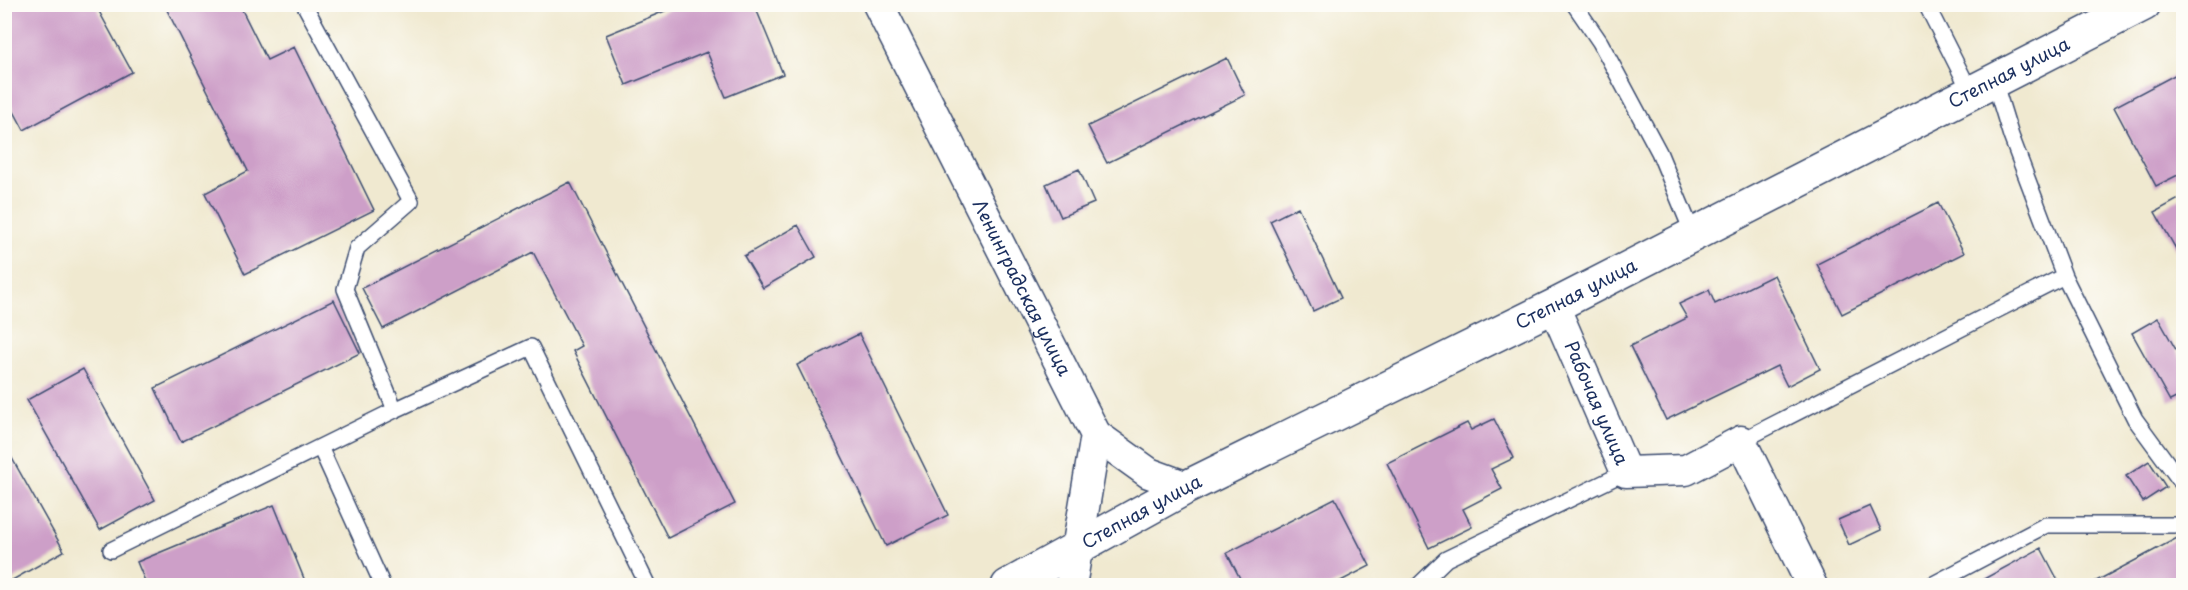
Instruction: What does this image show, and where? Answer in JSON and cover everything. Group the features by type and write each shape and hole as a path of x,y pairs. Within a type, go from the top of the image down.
{"street":[{"name":"Ленинградская улица","path":"878,4 1096,435"},
{"name":"Степная улица","path":"1008,585 1187,487 1554,306 2144,4"},
{"name":"Рабочая улица","path":"1554,306 1626,472 1686,470 1741,441"},
{"path":"1071,585 1096,435 1149,473 1187,487"},
{"path":"1741,441 1812,585"}],"lane":[{"path":"304,4 411,201 357,248 345,290 395,410"},
{"path":"1574,4 1600,42 1659,152 1693,234"},
{"path":"1926,4 1983,87 2011,136 2064,276 2135,419 2184,486"},
{"path":"1741,441 2064,276"},
{"path":"111,550 395,410 531,347 648,585"},
{"path":"320,447 383,585"},
{"path":"1418,585 1446,559 1626,472"},
{"path":"1930,585 2046,525 2184,525"}],"building":[{"path":"4,4 95,4 132,72 24,130 4,93"},
{"path":"168,4 239,4 267,60 294,47 374,210 245,274 205,193 248,171 165,6"},
{"path":"682,4 754,4 783,74 726,97 707,52 626,85 606,35"},
{"path":"1227,58 1245,95 1107,163 1088,126"},
{"path":"2184,70 2184,172 2156,186 2114,107"},
{"path":"1079,169 1094,203 1061,217 1046,184"},
{"path":"570,182 735,504 668,538 573,351 582,346 533,252 383,329 362,288"},
{"path":"2184,196 2184,263 2155,212"},
{"path":"1938,203 1964,253 1842,314 1817,264"},
{"path":"1298,207 1341,298 1313,311 1270,221"},
{"path":"798,225 816,257 763,288 744,256"},
{"path":"1774,275 1820,369 1787,386 1777,366 1666,420 1630,346 1687,318 1679,304 1709,290 1715,304"},
{"path":"334,300 360,353 181,442 155,388"},
{"path":"2158,318 2184,364 2184,394 2170,401 2132,333"},
{"path":"859,334 948,515 886,546 797,365"},
{"path":"83,369 155,500 100,530 27,400"},
{"path":"1494,419 1514,458 1491,469 1502,489 1463,509 1472,527 1429,548 1387,463 1467,423 1471,430"},
{"path":"4,444 64,551 9,582 4,573"},
{"path":"2149,461 2166,487 2143,502 2126,476"},
{"path":"1335,498 1370,566 1331,586 1244,586 1227,553"},
{"path":"274,505 307,586 147,586 137,562"},
{"path":"1870,506 1881,530 1849,545 1838,520"},
{"path":"2181,536 2184,541 2184,586 2087,586"},
{"path":"2041,548 2061,586 1971,586"}]}
